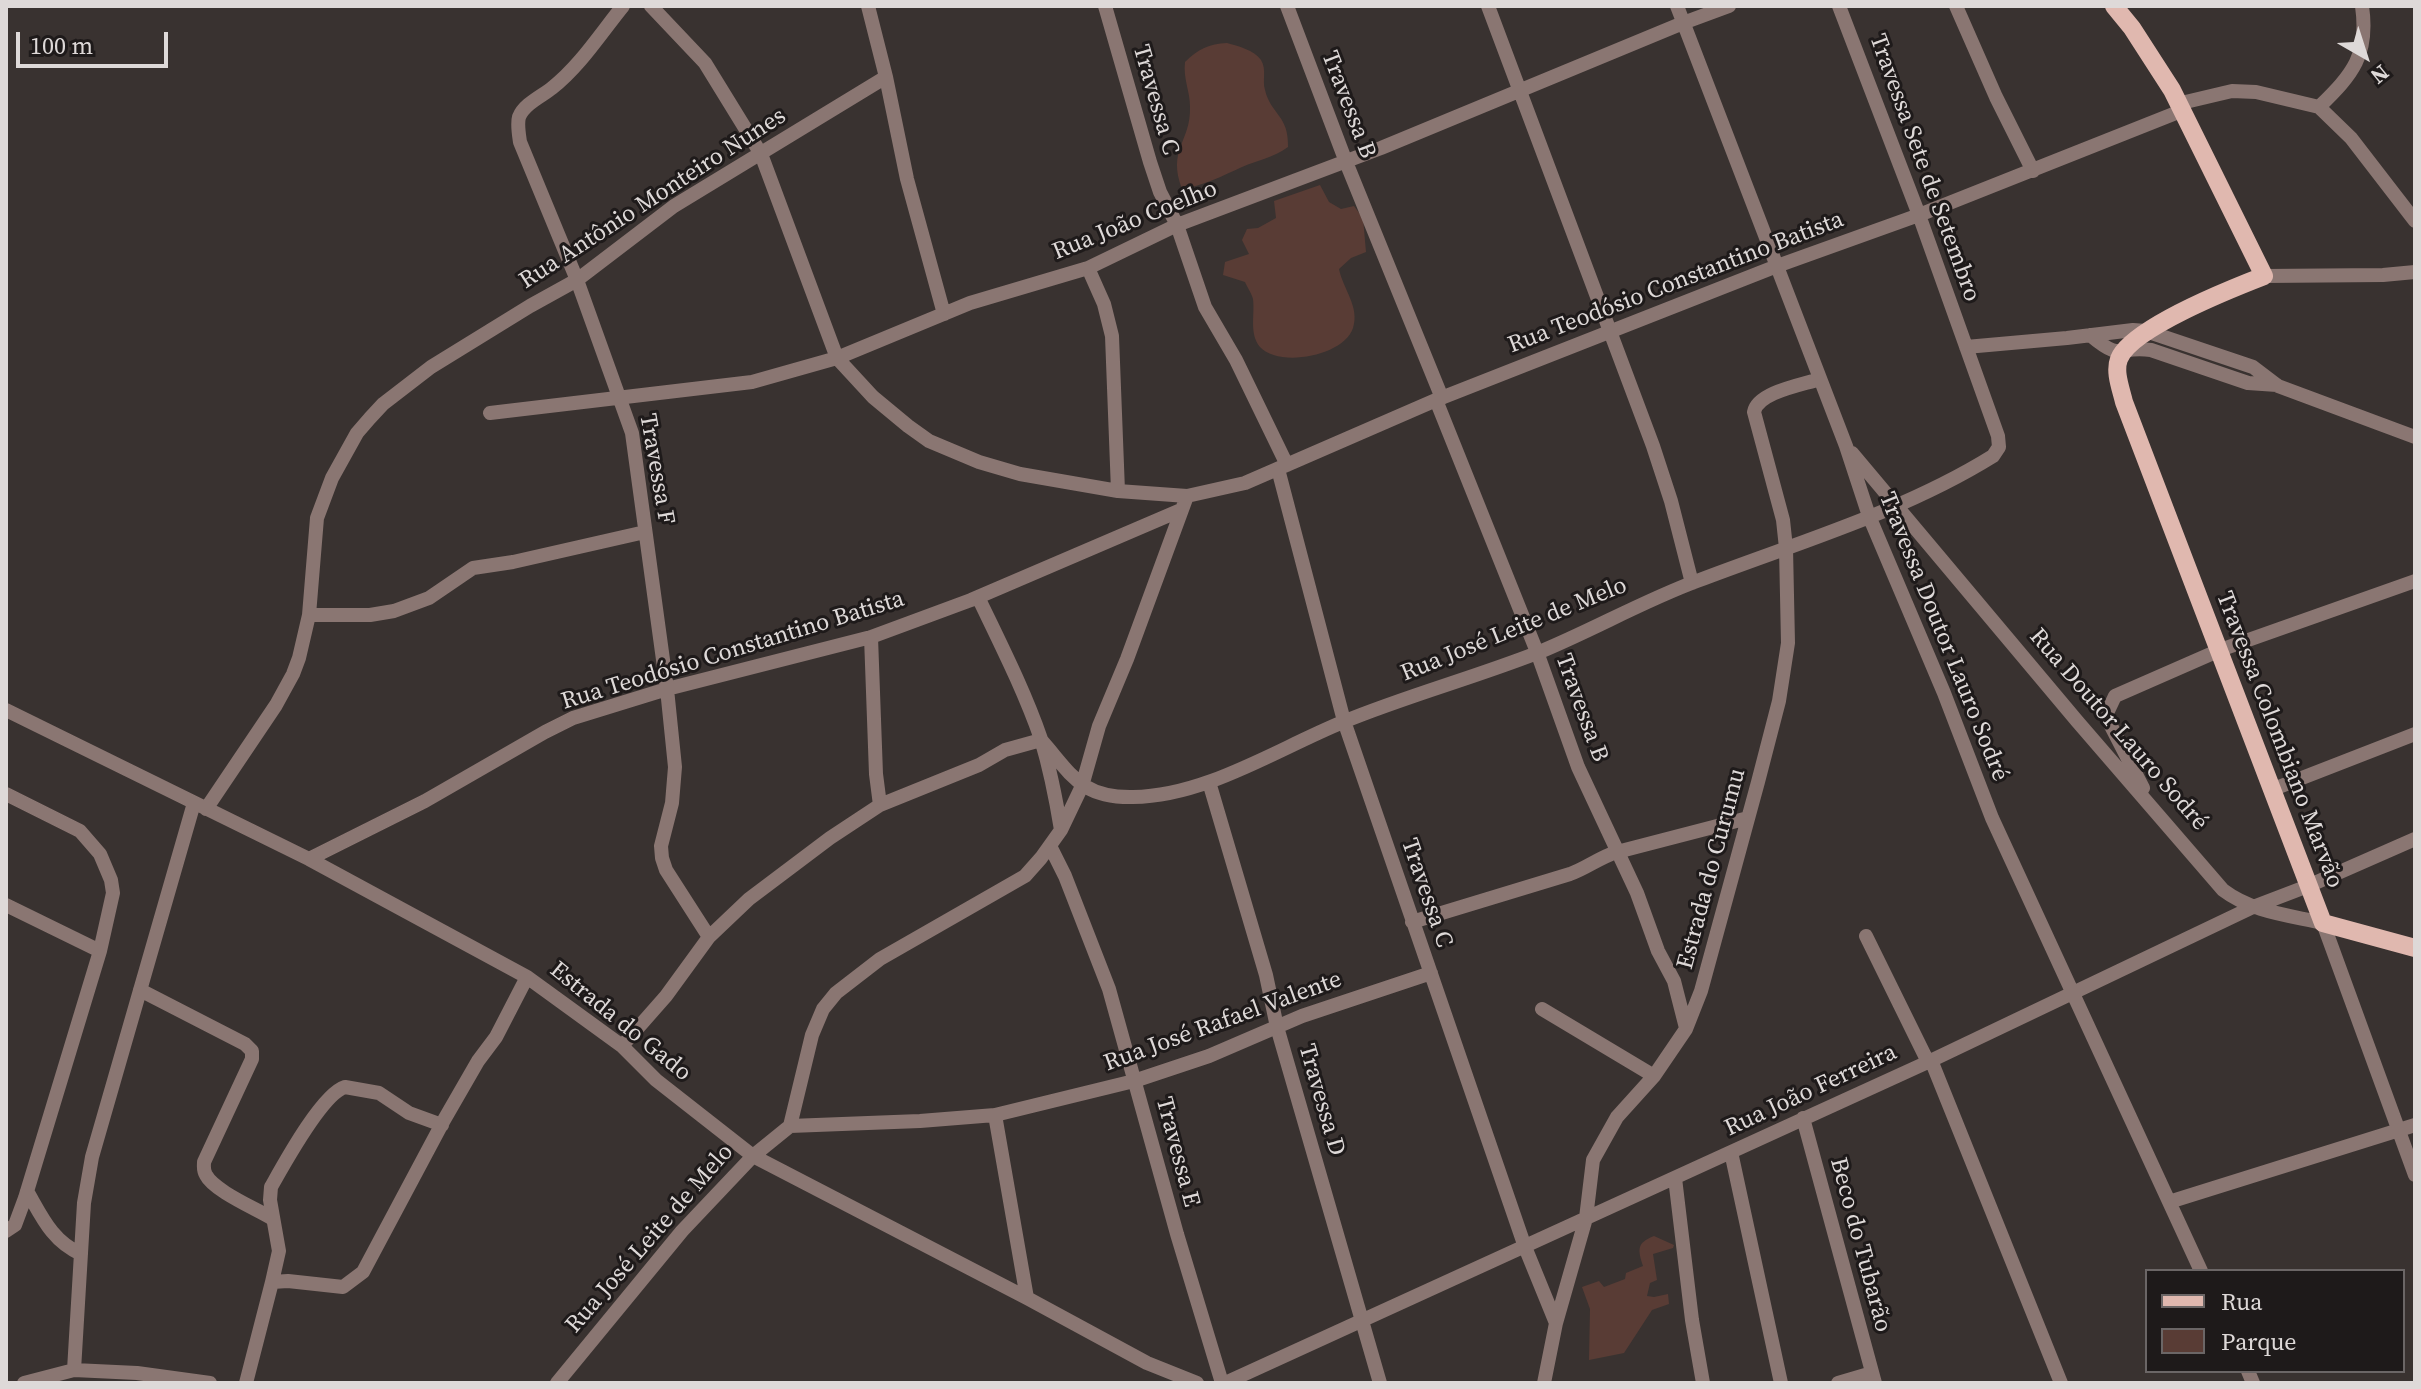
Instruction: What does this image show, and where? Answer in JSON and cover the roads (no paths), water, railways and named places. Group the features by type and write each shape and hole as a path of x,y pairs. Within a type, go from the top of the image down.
{"main road":[{"path":"2114,6 2155,61 2264,276 2146,331 2121,353"},
{"name":"Travessa Colombiano Marvão","path":"2121,353 2117,375 2124,402 2323,923"},
{"name":"Rua Doutor Lauro Sodré","path":"2323,923 2415,948"}],"street":[{"name":"Travessa F","path":"623,6 569,71 525,109 519,117 520,142 577,280 632,433 675,767 672,803 661,846 662,858 666,870 709,937"},
{"path":"651,6 705,63 761,154 837,358 873,397 929,441 979,462 1020,474 1184,503 1099,726 1082,786 1061,830 1025,876 880,959 836,993 823,1009 812,1035 790,1126"},
{"path":"868,6 907,179 944,314"},
{"name":"Travessa C","path":"1105,6 1160,192 1177,225 1205,307 1236,360 1282,467 1344,721 1525,1247 1556,1323"},
{"name":"Travessa B","path":"1287,6 1537,652 1578,767 1674,981 1686,1029"},
{"path":"1488,6 1671,501 1692,583"},
{"name":"Travessa Doutor Lauro Sodré","path":"1677,6 1846,446 1869,516 1944,693 1992,818 2200,1269"},
{"name":"Rua João Coelho","path":"490,413 752,382 837,358 970,303 1088,268 1177,225 1346,162 1729,6"},
{"name":"Travessa Sete de Setembro","path":"1839,6 1919,215 1998,436"},
{"path":"1956,6 2033,171"},
{"path":"2319,107 2349,76 2359,57 2364,41 2362,6"},
{"name":"Rua Antônio Monteiro Nunes","path":"74,1370 84,1203 92,1157 140,990 200,806 284,691 299,658 309,615 317,518 344,455 370,418 390,398 431,367 577,280 674,206 886,77"},
{"name":"Rua Teodósio Constantino Batista","path":"309,859 425,801 573,718 667,689 871,637 978,597 1184,503 1245,483 1439,399 1777,266 2033,171 2210,95 2244,91 2319,107 2351,138 2415,221"},
{"path":"1088,268 1104,304 1112,336 1118,491"},
{"path":"2264,276 2415,272"},
{"path":"1966,347 2146,331 2253,367 2278,386"},
{"path":"2090,335 2108,349 2121,353 2141,348 2151,350 2248,383 2278,386 2415,437"},
{"name":"Estrada do Curumu","path":"1544,1383 1556,1323 1586,1218 1589,1179 1597,1151 1617,1117 1654,1076 1686,1029 1710,964 1784,676 1788,643 1783,520 1754,412 1755,406 1764,397 1820,379"},
{"name":"Rua José Leite de Melo","path":"1082,786 1103,794 1134,797 1155,796 1209,782 1344,721 1537,652 1692,583 1896,505 1993,456 1999,447 1998,436"},
{"name":"Rua Doutor Lauro Sodré","path":"1846,446 2223,890 2253,907 2323,923"},
{"path":"309,615 370,615 394,611 429,598 473,568 645,532"},
{"path":"2153,809 2110,724 2107,713 2115,696 2220,650 2415,581"},
{"path":"978,597 1041,740 1061,830"},
{"path":"871,637 880,805"},
{"name":"Estrada do Gado","path":"6,710 309,859 527,977 622,1046 656,1080 753,1156 1147,1363 1197,1383"},
{"path":"6,725 29,720"},
{"path":"2271,790 2415,734"},
{"path":"1041,740 1082,786"},
{"path":"622,1046 666,996 709,937 776,878 880,805 979,765 1005,750 1041,740"},
{"name":"Travessa D","path":"1209,782 1380,1383"},
{"path":"6,794 80,831 100,854 113,893 100,951 27,1191 15,1225 6,1231"},
{"path":"1412,922 1570,874 1587,868 1603,856 1748,818"},
{"name":"Rua João Ferreira","path":"1223,1383 1930,1061 2253,907 2415,839"},
{"name":"Travessa E","path":"1050,846 1065,876 1109,989 1177,1234 1223,1383"},
{"path":"6,905 100,951"},
{"name":"Travessa Colombiano Marvão","path":"2323,923 2415,1175"},
{"path":"1866,936 1930,1061 2061,1383"},
{"name":"Rua José Rafael Valente","path":"790,1126 995,1115 1134,1081 1431,973"},
{"path":"272,1282 343,1287 355,1280 371,1260 442,1125 478,1061 496,1037 527,977"},
{"path":"140,990 250,1049 252,1059 204,1162 204,1169 216,1186 273,1219"},
{"path":"1542,1009 1654,1076"},
{"path":"246,1383 279,1251 270,1200 271,1187 326,1099 340,1088 379,1093 409,1113 442,1125"},
{"path":"995,1115 1027,1298"},
{"name":"Beco do Tubarão","path":"1803,1118 1873,1378"},
{"path":"2169,1202 2415,1125"},
{"name":"Rua José Leite de Melo","path":"557,1383 682,1231 753,1156 790,1126"},
{"path":"1731,1152 1781,1383"},
{"path":"1675,1178 1703,1383"},
{"path":"27,1191 50,1231 70,1249 81,1254"},
{"path":"24,1383 74,1370 137,1373 210,1383"},
{"path":"1838,1383 1873,1378"}]}
